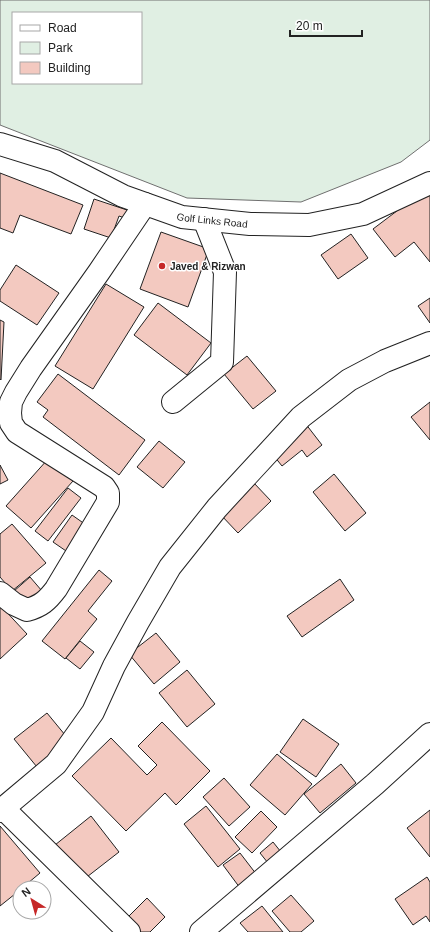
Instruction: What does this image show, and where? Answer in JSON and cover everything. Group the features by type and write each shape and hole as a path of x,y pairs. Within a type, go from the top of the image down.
{"street":[{"name":"Golf Links Road","path":"0,144 55,161 123,196 182,217 250,224 308,225 363,214 430,183"},
{"path":"0,593 14,604 27,610 42,605 56,589 108,502 108,493 104,487 17,432 11,423 11,402 31,368 116,248 145,204"},
{"path":"174,402 222,362 225,272 204,219"},
{"path":"129,932 2,810 56,764 93,712 114,666 170,567 217,508 301,417 349,380 385,361 430,343"},
{"path":"201,932 375,784 430,734"}],"green space":[{"path":"0,0 430,0 430,140 401,162 301,202 187,198 0,125"}],"building":[{"path":"0,173 83,205 71,234 20,215 13,233 0,228"},
{"path":"430,186 430,262 414,242 395,257 373,229"},
{"path":"94,199 139,214 136,222 119,216 111,238 84,229"},
{"path":"161,232 209,249 188,307 140,289"},
{"path":"351,234 368,258 338,279 321,255"},
{"path":"16,265 59,293 37,325 0,301 0,290"},
{"path":"106,284 144,307 93,389 55,366"},
{"path":"430,298 430,323 418,306"},
{"path":"158,303 211,343 187,375 134,335"},
{"path":"0,320 4,322 1,380 0,379"},
{"path":"247,356 276,391 253,409 224,374"},
{"path":"58,374 145,440 119,475 43,417 48,410 37,402"},
{"path":"430,402 430,440 411,417"},
{"path":"305,423 322,445 307,457 302,450 282,466 270,451"},
{"path":"159,441 185,462 163,488 137,467"},
{"path":"48,459 73,481 31,528 6,506"},
{"path":"0,465 8,480 0,484"},
{"path":"334,474 366,513 345,531 313,492"},
{"path":"253,482 271,501 238,533 220,514"},
{"path":"68,488 81,498 48,541 35,531"},
{"path":"72,515 89,527 69,553 53,542"},
{"path":"12,524 46,563 12,591 0,577 0,534"},
{"path":"99,570 112,581 88,611 97,619 65,659 42,641"},
{"path":"30,577 48,598 31,612 14,591"},
{"path":"340,579 354,600 302,637 287,616"},
{"path":"0,605 27,634 0,659"},
{"path":"156,633 180,662 154,684 129,654"},
{"path":"80,641 94,652 80,669 66,658"},
{"path":"187,670 215,704 187,727 159,693"},
{"path":"47,713 70,741 37,767 14,739"},
{"path":"303,719 339,744 316,777 280,752"},
{"path":"162,722 210,771 176,805 165,793 126,831 72,776 111,738 147,775 157,765 138,746"},
{"path":"277,754 312,784 285,815 250,785"},
{"path":"341,764 356,783 320,813 304,794"},
{"path":"224,778 250,807 229,826 203,797"},
{"path":"206,806 240,849 218,867 184,824"},
{"path":"430,810 430,857 407,828"},
{"path":"261,811 277,827 252,853 235,837"},
{"path":"91,816 119,852 83,880 55,845"},
{"path":"0,826 40,873 32,880 12,880 12,896 0,906"},
{"path":"273,842 285,857 272,868 260,853"},
{"path":"240,853 260,879 243,892 223,865"},
{"path":"427,877 430,882 430,922 426,916 413,925 395,899"},
{"path":"291,895 314,921 301,932 290,932 272,911"},
{"path":"147,898 165,917 150,932 141,932 127,918"},
{"path":"262,906 283,932 248,932 240,923"}],"place":[{"name":"Javed & Rizwan","path":"162,266"}]}
